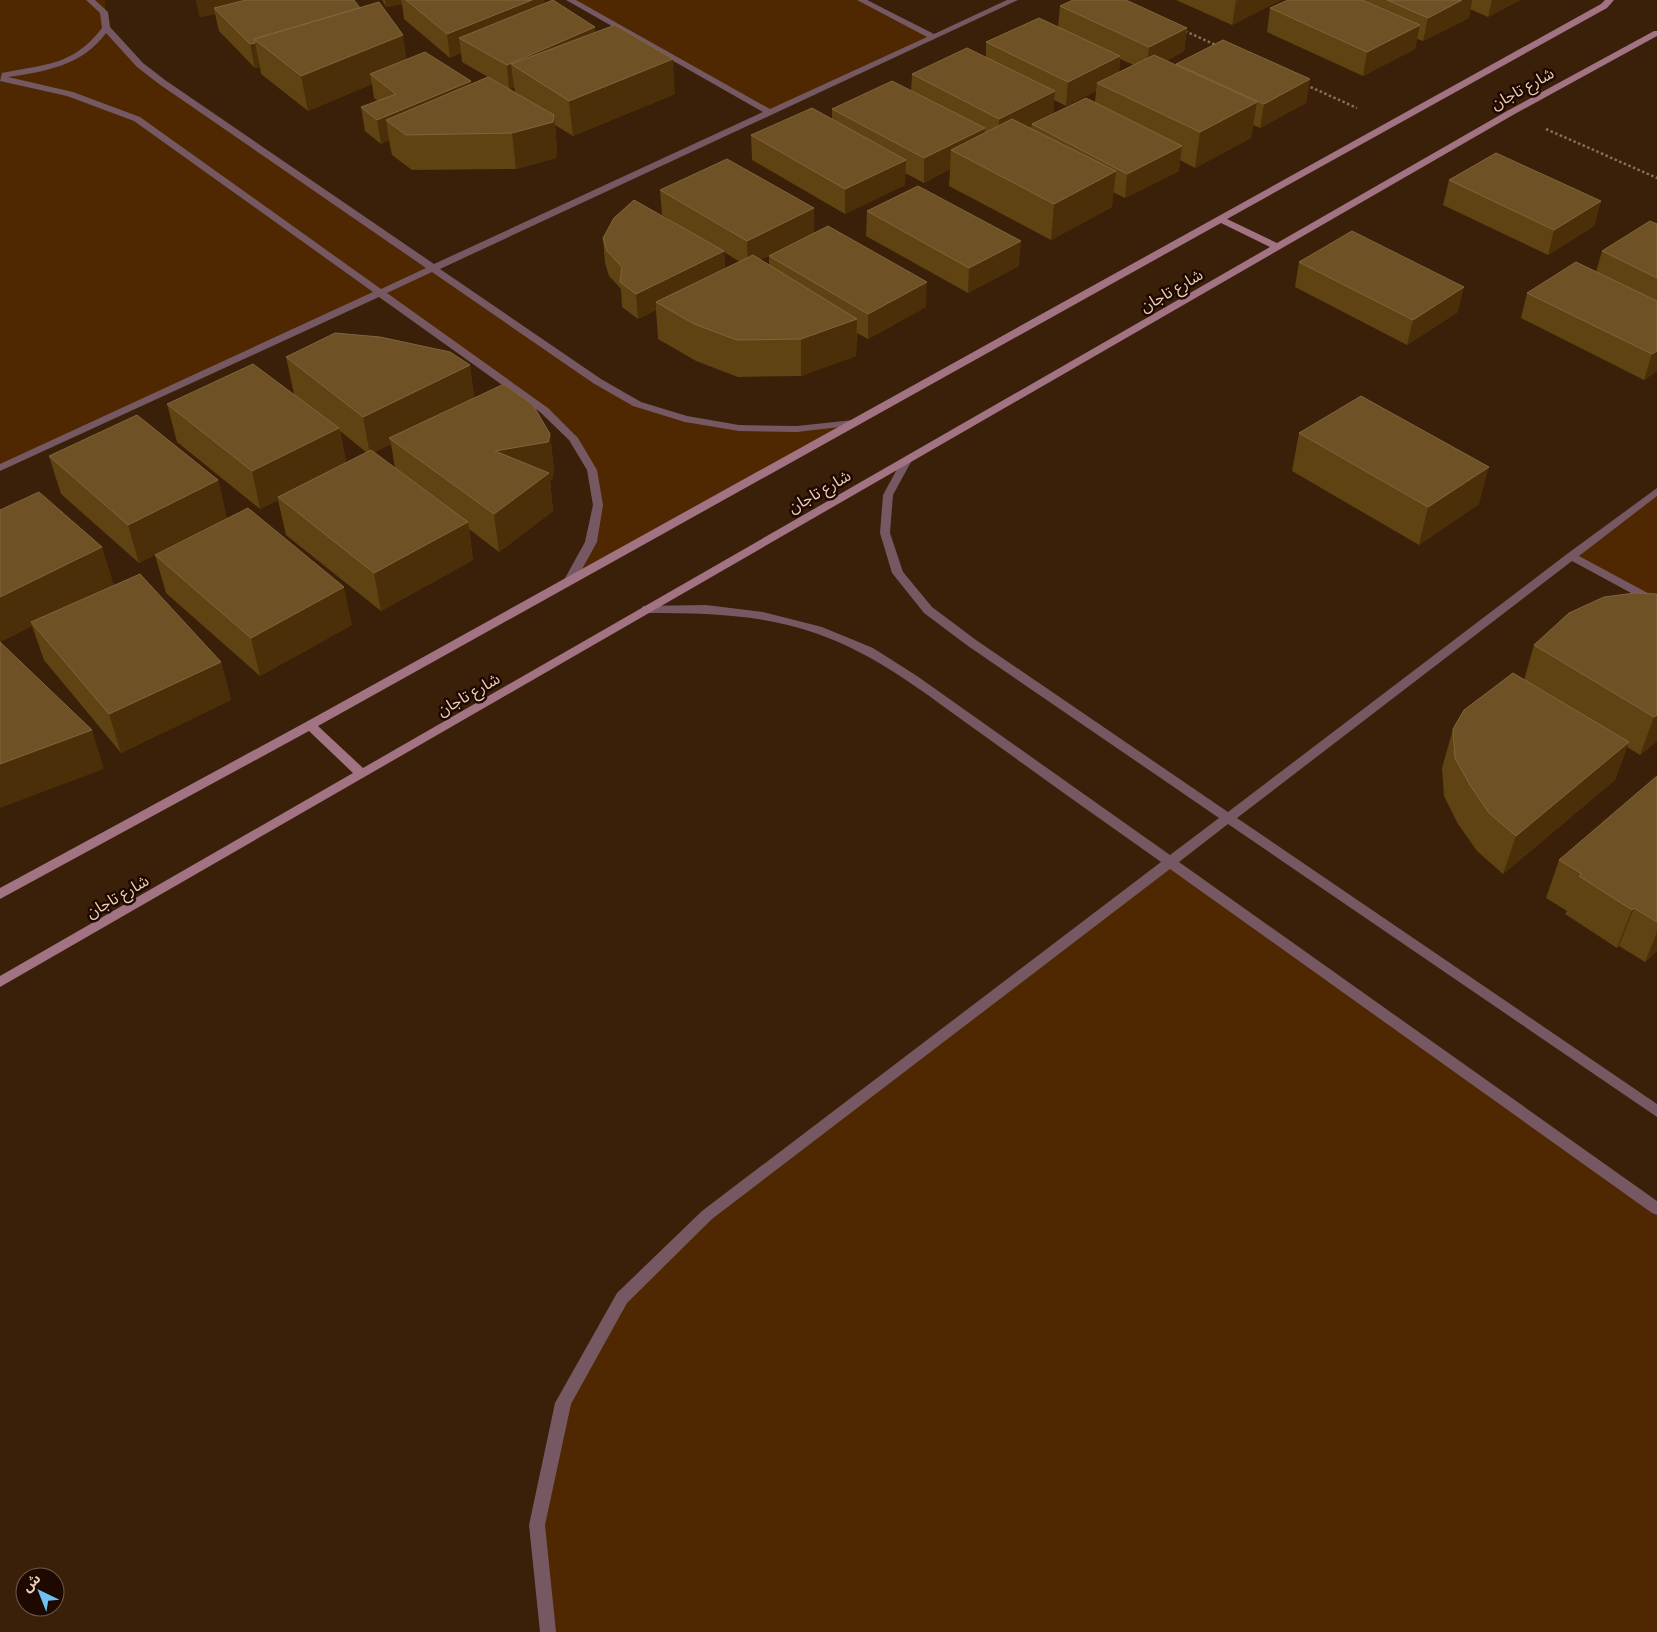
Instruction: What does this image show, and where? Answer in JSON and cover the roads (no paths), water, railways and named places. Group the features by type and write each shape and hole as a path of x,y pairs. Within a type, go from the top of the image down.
{"street":[{"path":"90,0 104,12"},
{"path":"105,0 106,28 140,65 162,82 598,382 636,404 685,420 739,428 797,429 853,423"},
{"path":"570,0 769,112"},
{"path":"861,0 933,37"},
{"path":"0,468 431,267 1014,0"},
{"name":"شارع تاجان","path":"0,894 310,725 1604,6 1610,0"},
{"path":"0,77 32,72 67,61 93,45 106,28"},
{"name":"شارع تاجان","path":"0,982 1510,113 1657,33"},
{"path":"0,77 70,94 137,119 544,410 573,438 592,470 598,505 591,542 570,580"},
{"path":"1220,219 1277,247"},
{"path":"907,460 888,495 885,533 898,573 928,610 972,643 1657,1111"},
{"path":"548,1632 537,1526 563,1404 622,1298 707,1215 1657,491"},
{"path":"1571,556 1657,604"},
{"path":"647,609 706,609 764,616 818,630 869,652 913,679 1657,1209"},
{"path":"310,725 362,774"}]}
